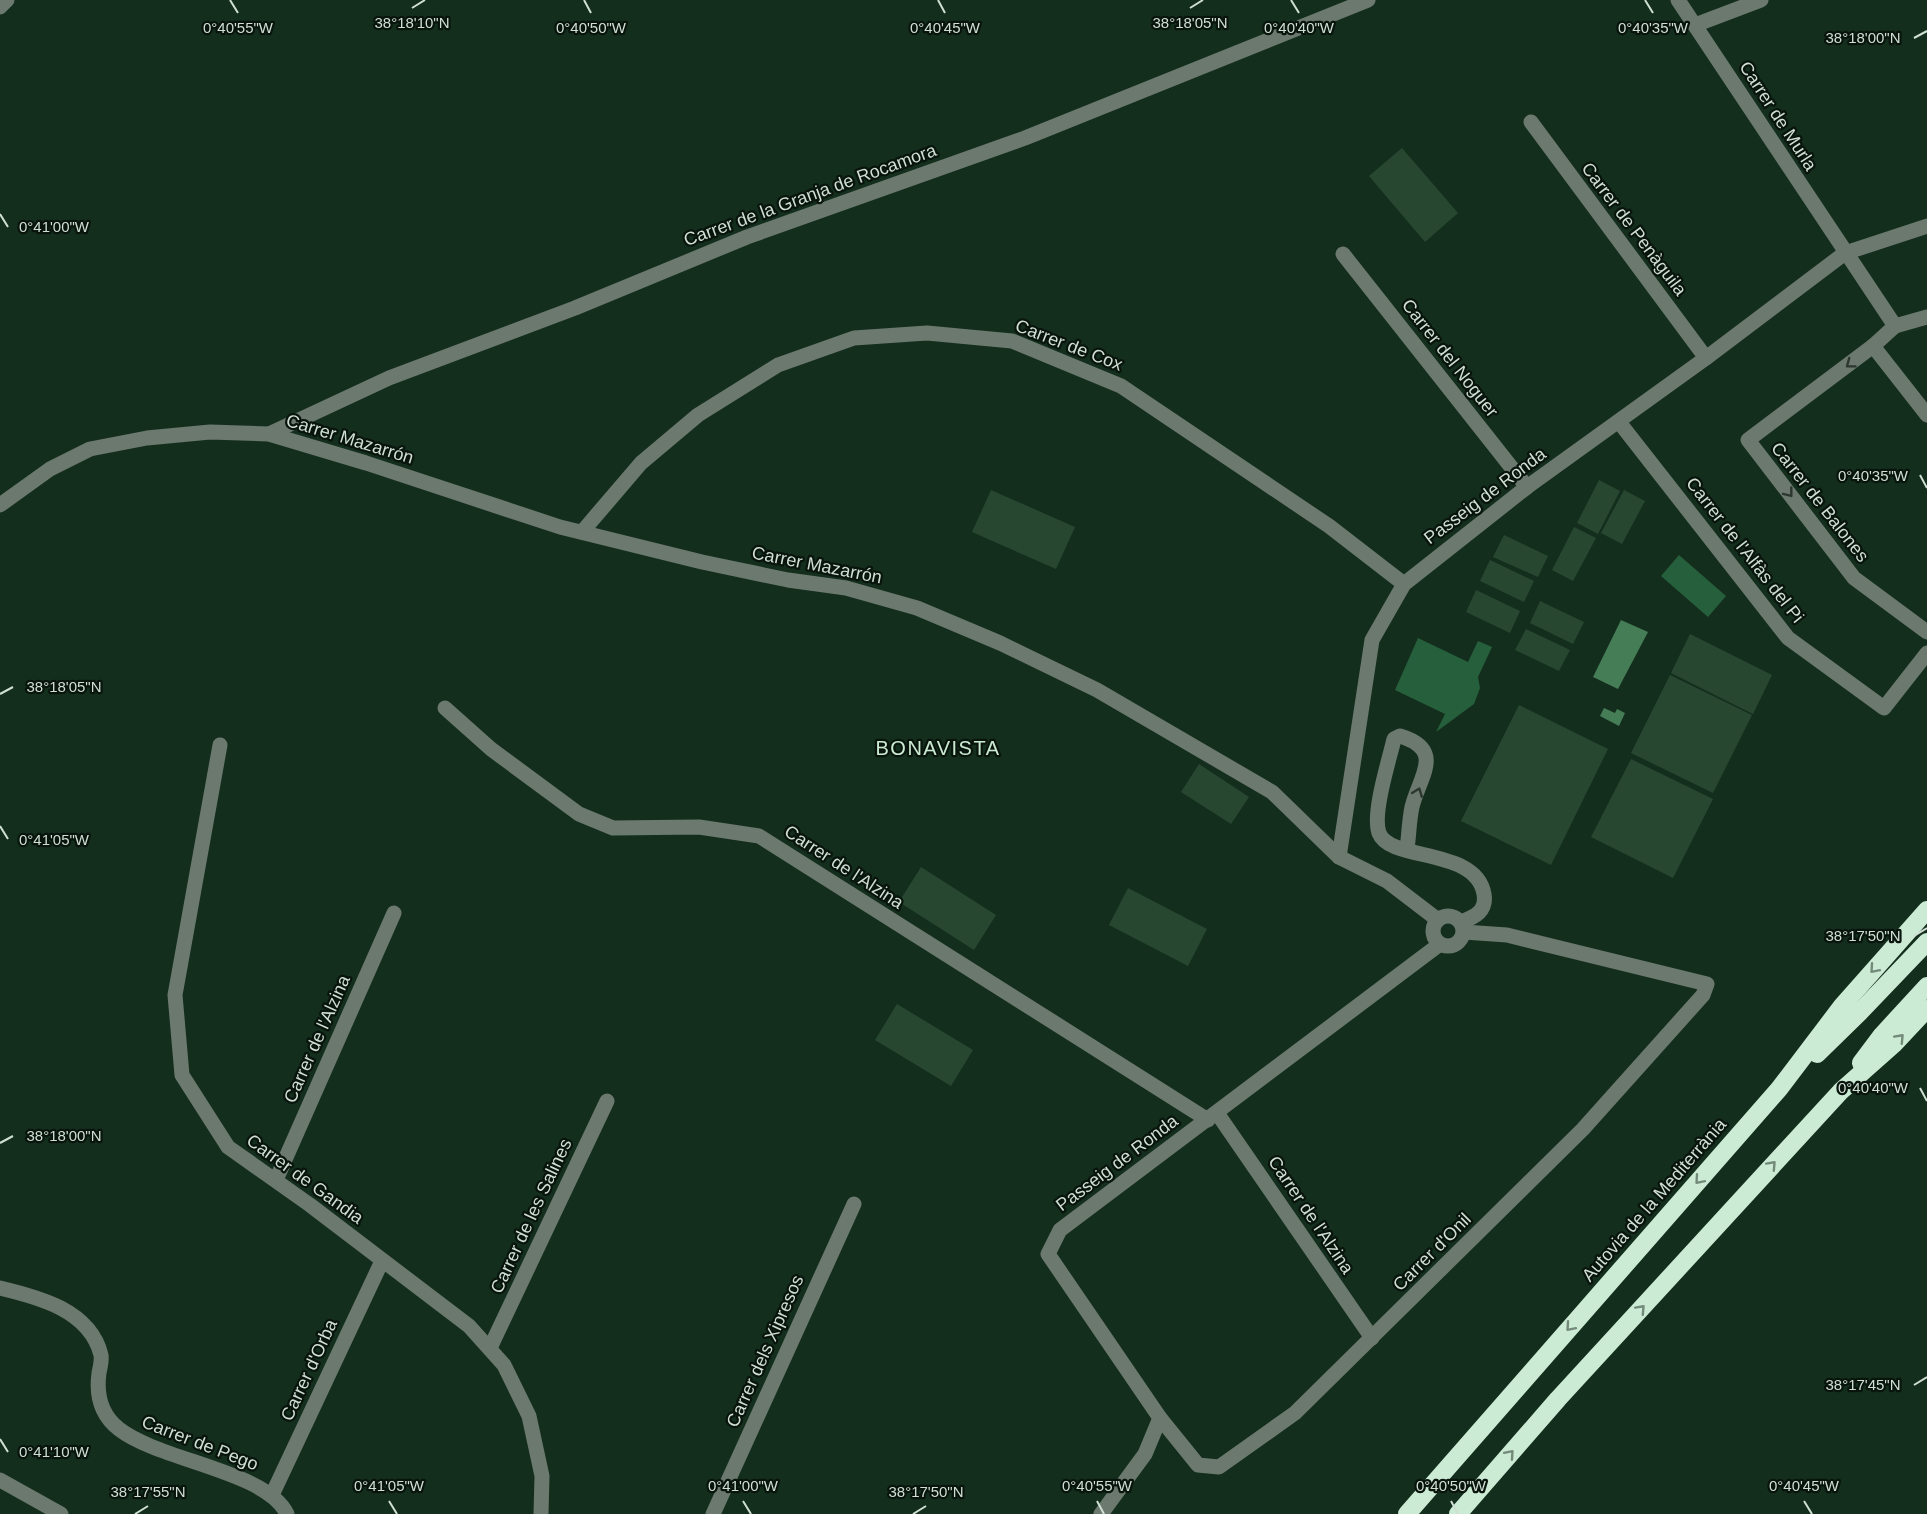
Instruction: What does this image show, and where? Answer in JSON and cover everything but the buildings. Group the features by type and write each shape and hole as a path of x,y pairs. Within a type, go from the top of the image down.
{"highway":[{"name":"Autovia de la Mediterrània","path":"1407,1514 1779,1089 1842,1006 1927,910"},
{"path":"1779,1089 1860,1012 1927,942"},
{"path":"1841,1091 1882,1035 1927,986"},
{"path":"1458,1514 1558,1399 1841,1091 1894,1044 1927,1009"}],"street":[{"path":"0,7 7,0"},
{"name":"Carrer de la Granja de Rocamora","path":"269,434 389,378 575,308 747,237 1025,138 1368,0"},
{"name":"Carrer de Murla","path":"1678,0 1845,253"},
{"path":"1695,25 1761,0"},
{"name":"Carrer de Penàguila","path":"1531,122 1706,358"},
{"name":"Passeig de Ronda","path":"1339,857 1372,640 1404,584 1527,487 1706,358 1845,253 1927,226"},
{"path":"1845,253 1895,326"},
{"name":"Carrer del Noguer","path":"1343,254 1527,487"},
{"name":"Carrer de Balones","path":"1927,317 1895,326 1874,346 1748,440 1854,578 1927,632"},
{"name":"Carrer de Cox","path":"582,532 641,463 665,442 698,415 778,365 854,338 927,333 1012,341 1121,386 1329,526 1404,584"},
{"path":"1874,346 1927,415"},
{"name":"Carrer de l'Alfàs del Pi","path":"1619,422 1788,638 1884,708 1927,652"},
{"path":"0,505 50,469 90,449 147,438 210,432 269,434"},
{"name":"Carrer Mazarrón","path":"269,434 366,463 560,527 702,562 788,580 846,588 917,608 1000,643 1097,690 1272,792 1339,857"},
{"name":"Carrer de l'Alzina","path":"445,708 491,749 579,814 613,828 699,827 759,836 1212,1117 1372,1338"},
{"path":"1407,849 1412,806 1427,760 1423,749 1412,739 1400,736 1394,739 1377,820 1380,835 1388,844 1458,864 1476,877 1483,886 1485,901 1482,909 1462,927 1455,945 1440,944 1433,930 1438,920 1447,916 1462,927"},
{"name":"Carrer de Gandia","path":"220,745 175,995 182,1075 228,1147 276,1180 469,1326 504,1365 529,1416 542,1476 541,1514"},
{"path":"1339,857 1387,881 1438,920"},
{"name":"Carrer de l'Alzina","path":"276,1180 394,913"},
{"name":"Carrer d'Onil","path":"1160,1418 1198,1465 1219,1467 1295,1413 1583,1129 1703,995 1707,984 1507,935 1462,927"},
{"name":"Passeig de Ronda","path":"1160,1418 1048,1254 1060,1230 1440,944"},
{"name":"Carrer de les Salines","path":"490,1348 607,1101"},
{"name":"Carrer dels Xipresos","path":"713,1514 854,1204"},
{"name":"Carrer d'Orba","path":"272,1495 382,1261"},
{"name":"Carrer de Pego","path":"0,1288 60,1305 88,1331 101,1356 97,1387 102,1409 117,1428 140,1443 262,1488 272,1495 287,1514"},
{"path":"1101,1514 1145,1454 1160,1418"},
{"path":"0,1480 61,1514"}],"shaded area":[{"path":"1402,148 1458,213 1425,242 1369,176"},
{"path":"1599,480 1620,491 1598,534 1577,523"},
{"path":"991,490 1075,527 1056,569 972,532"},
{"path":"1624,490 1645,501 1622,544 1601,533"},
{"path":"1574,527 1596,538 1573,581 1552,570"},
{"path":"1504,535 1548,556 1538,577 1493,557"},
{"path":"1490,560 1534,581 1524,602 1480,581"},
{"path":"1476,590 1520,611 1510,633 1466,612"},
{"path":"1540,601 1584,622 1573,644 1530,623"},
{"path":"1621,620 1648,632 1618,689 1593,677"},
{"path":"1526,629 1570,650 1559,671 1515,650"},
{"path":"1690,634 1772,675 1753,714 1671,673"},
{"path":"1670,675 1752,715 1713,793 1631,753"},
{"path":"1519,705 1608,749 1551,865 1461,821"},
{"path":"1604,708 1615,713 1617,709 1625,713 1619,726 1600,716"},
{"path":"1631,759 1713,799 1673,878 1591,837"},
{"path":"1199,764 1249,797 1231,824 1181,792"},
{"path":"921,867 996,915 974,950 899,902"},
{"path":"1128,888 1207,929 1188,966 1109,925"},
{"path":"897,1004 973,1050 951,1086 875,1040"}],"district":[{"name":"BONAVISTA","path":"938,748"}]}
